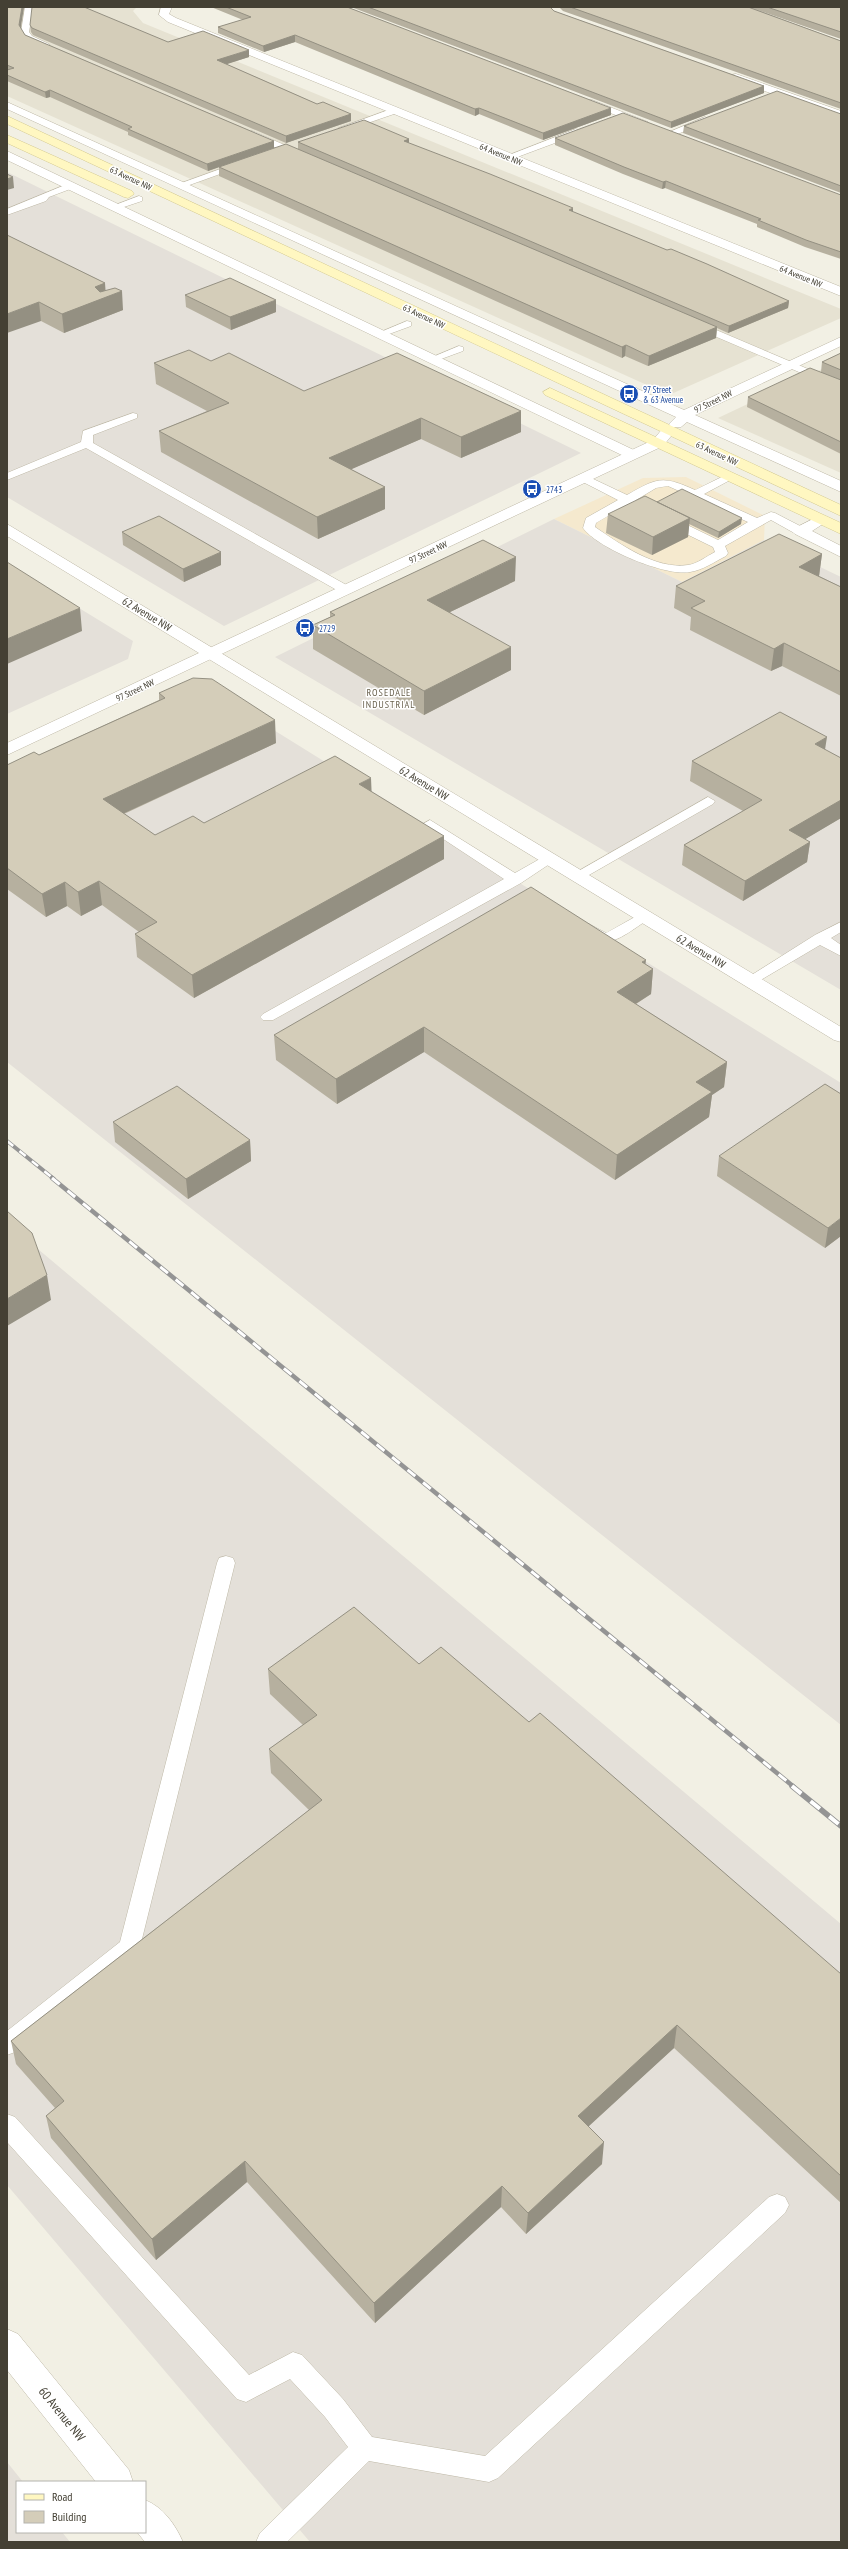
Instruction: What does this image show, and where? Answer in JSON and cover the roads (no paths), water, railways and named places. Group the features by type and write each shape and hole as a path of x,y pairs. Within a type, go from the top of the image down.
{"main road":[{"name":"63 Avenue NW","path":"7,120 841,511"},
{"name":"63 Avenue NW","path":"7,139 153,205"},
{"name":"63 Avenue NW","path":"392,317 420,330"},
{"name":"63 Avenue NW","path":"440,339 474,356"},
{"name":"63 Avenue NW","path":"538,386 841,529"}],"street":[{"name":"64 Avenue NW","path":"165,10 172,20 841,292"},
{"path":"727,74 841,115"},
{"name":"63 Avenue NW","path":"7,105 841,487"},
{"path":"7,156 633,455"},
{"name":"97 Street NW","path":"7,750 658,443 669,430 693,409 841,341"},
{"path":"800,531 821,520"},
{"name":"62 Avenue NW","path":"7,529 749,980 838,1031"},
{"path":"800,531 841,552"},
{"name":"60 Avenue NW","path":"7,2345 116,2481"},
{"path":"146,2517 166,2542"}],"lane":[{"path":"29,7 24,32 26,36 59,51"},
{"path":"762,99 778,92"},
{"path":"580,98 651,126"},
{"path":"335,132 394,110"},
{"path":"609,121 624,115"},
{"path":"686,139 668,132 713,117"},
{"path":"509,157 586,129"},
{"path":"242,130 308,158"},
{"path":"271,154 300,144"},
{"path":"181,185 250,161"},
{"path":"7,212 43,199 45,195 70,186"},
{"path":"115,207 139,198"},
{"path":"687,320 841,387"},
{"path":"381,334 407,324"},
{"path":"433,359 459,349"},
{"path":"87,444 87,433 133,416"},
{"path":"7,477 87,444"},
{"path":"87,444 346,590"},
{"path":"685,492 730,476"},
{"path":"583,478 625,499 669,522 718,545 722,553 690,569 675,571 663,568 609,541 589,528 590,521 625,499 659,483 669,482 705,503 729,514 756,522"},
{"path":"645,510 657,503"},
{"path":"669,522 682,515"},
{"path":"718,545 756,522 771,516 800,531"},
{"path":"693,533 706,527"},
{"path":"577,876 708,801"},
{"path":"430,824 516,880"},
{"path":"268,1017 516,880 550,859"},
{"path":"580,922 606,939 644,916"},
{"path":"749,980 841,926"},
{"path":"820,938 841,950"},
{"path":"7,2045 129,1947 226,1563"},
{"path":"7,2125 246,2390 294,2364 334,2408 365,2448 489,2469 777,2205"},
{"path":"269,2542 365,2448"}],"railway":[{"path":"7,1141 54,1179"},
{"path":"52,1178 794,1787"},
{"path":"792,1786 841,1826"}],"place":[{"name":"97 Street & 63 Avenue","path":"629,394"},
{"name":"2743","path":"532,489"},
{"name":"2729","path":"305,628"}],"district":[{"name":"ROSEDALE INDUSTRIAL","path":"389,698"}]}
